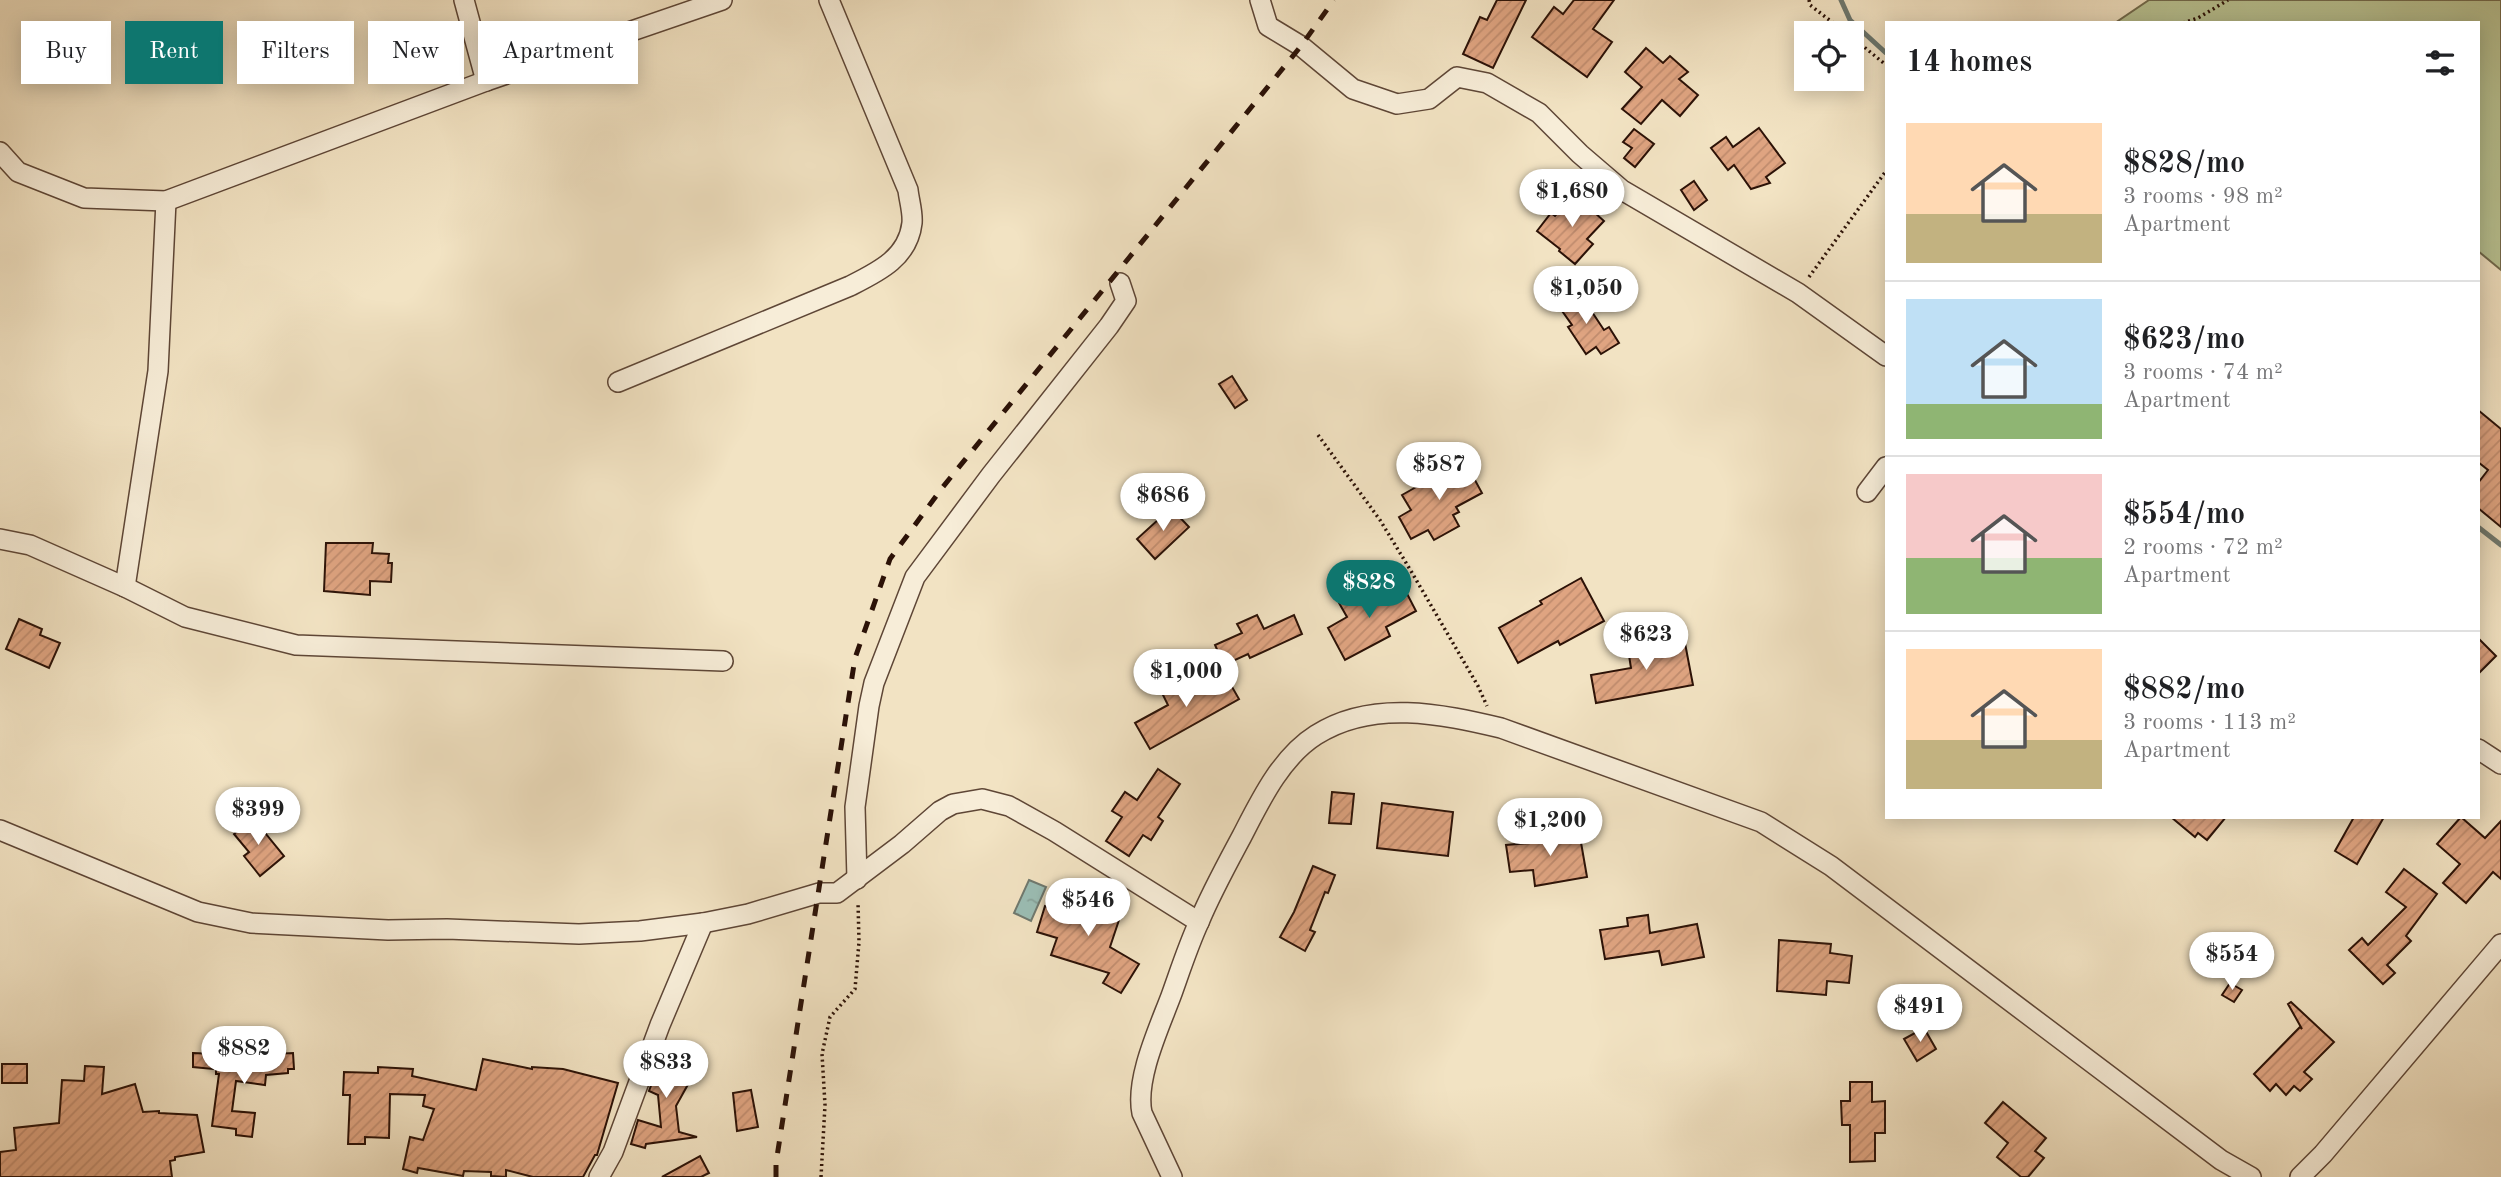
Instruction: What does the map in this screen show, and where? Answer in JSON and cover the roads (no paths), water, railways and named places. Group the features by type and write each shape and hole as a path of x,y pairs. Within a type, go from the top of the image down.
{"street":[{"path":"464,0 478,51"},
{"path":"638,28 722,0"},
{"path":"618,382 850,286 885,268 906,246 912,221 908,190 829,0"},
{"path":"1260,0 1268,26 1301,46 1353,89 1397,104 1429,99 1457,77 1487,83 1539,113 1580,154 1622,190 1798,293 1885,355"},
{"path":"0,152 18,172 84,198 166,201 478,83"},
{"path":"125,587 158,371 166,201"},
{"path":"857,879 855,807 869,706 874,683 915,577 991,475 1115,318 1126,301 1119,283"},
{"path":"1867,492 1885,468"},
{"path":"0,539 30,545 185,617 296,645 723,661"},
{"path":"1172,1177 1142,1113 1141,1084 1160,1024 1199,922 1258,806 1296,751 1316,735 1337,724 1374,714 1416,712 1496,727 1761,822 1831,866 2221,1160 2251,1177"},
{"path":"2480,750 2501,764"},
{"path":"0,830 198,912 251,923 388,930 447,929 579,934 640,931 703,923 748,914 819,893 837,893 940,811 953,804 982,799 1009,806 1054,831 1199,922"},
{"path":"599,1177 613,1152 660,1025 703,923"},
{"path":"2300,1177 2323,1154 2501,944"}],"water":[{"path":"1029,880 1046,887 1031,921 1014,913"}],"waterway":[{"path":"1841,0 1850,20 1885,52"},
{"path":"2480,529 2501,545"}],"railway":[{"path":"776,1177 776,1163 855,658 890,559 942,488 1301,46 1334,0"}]}
